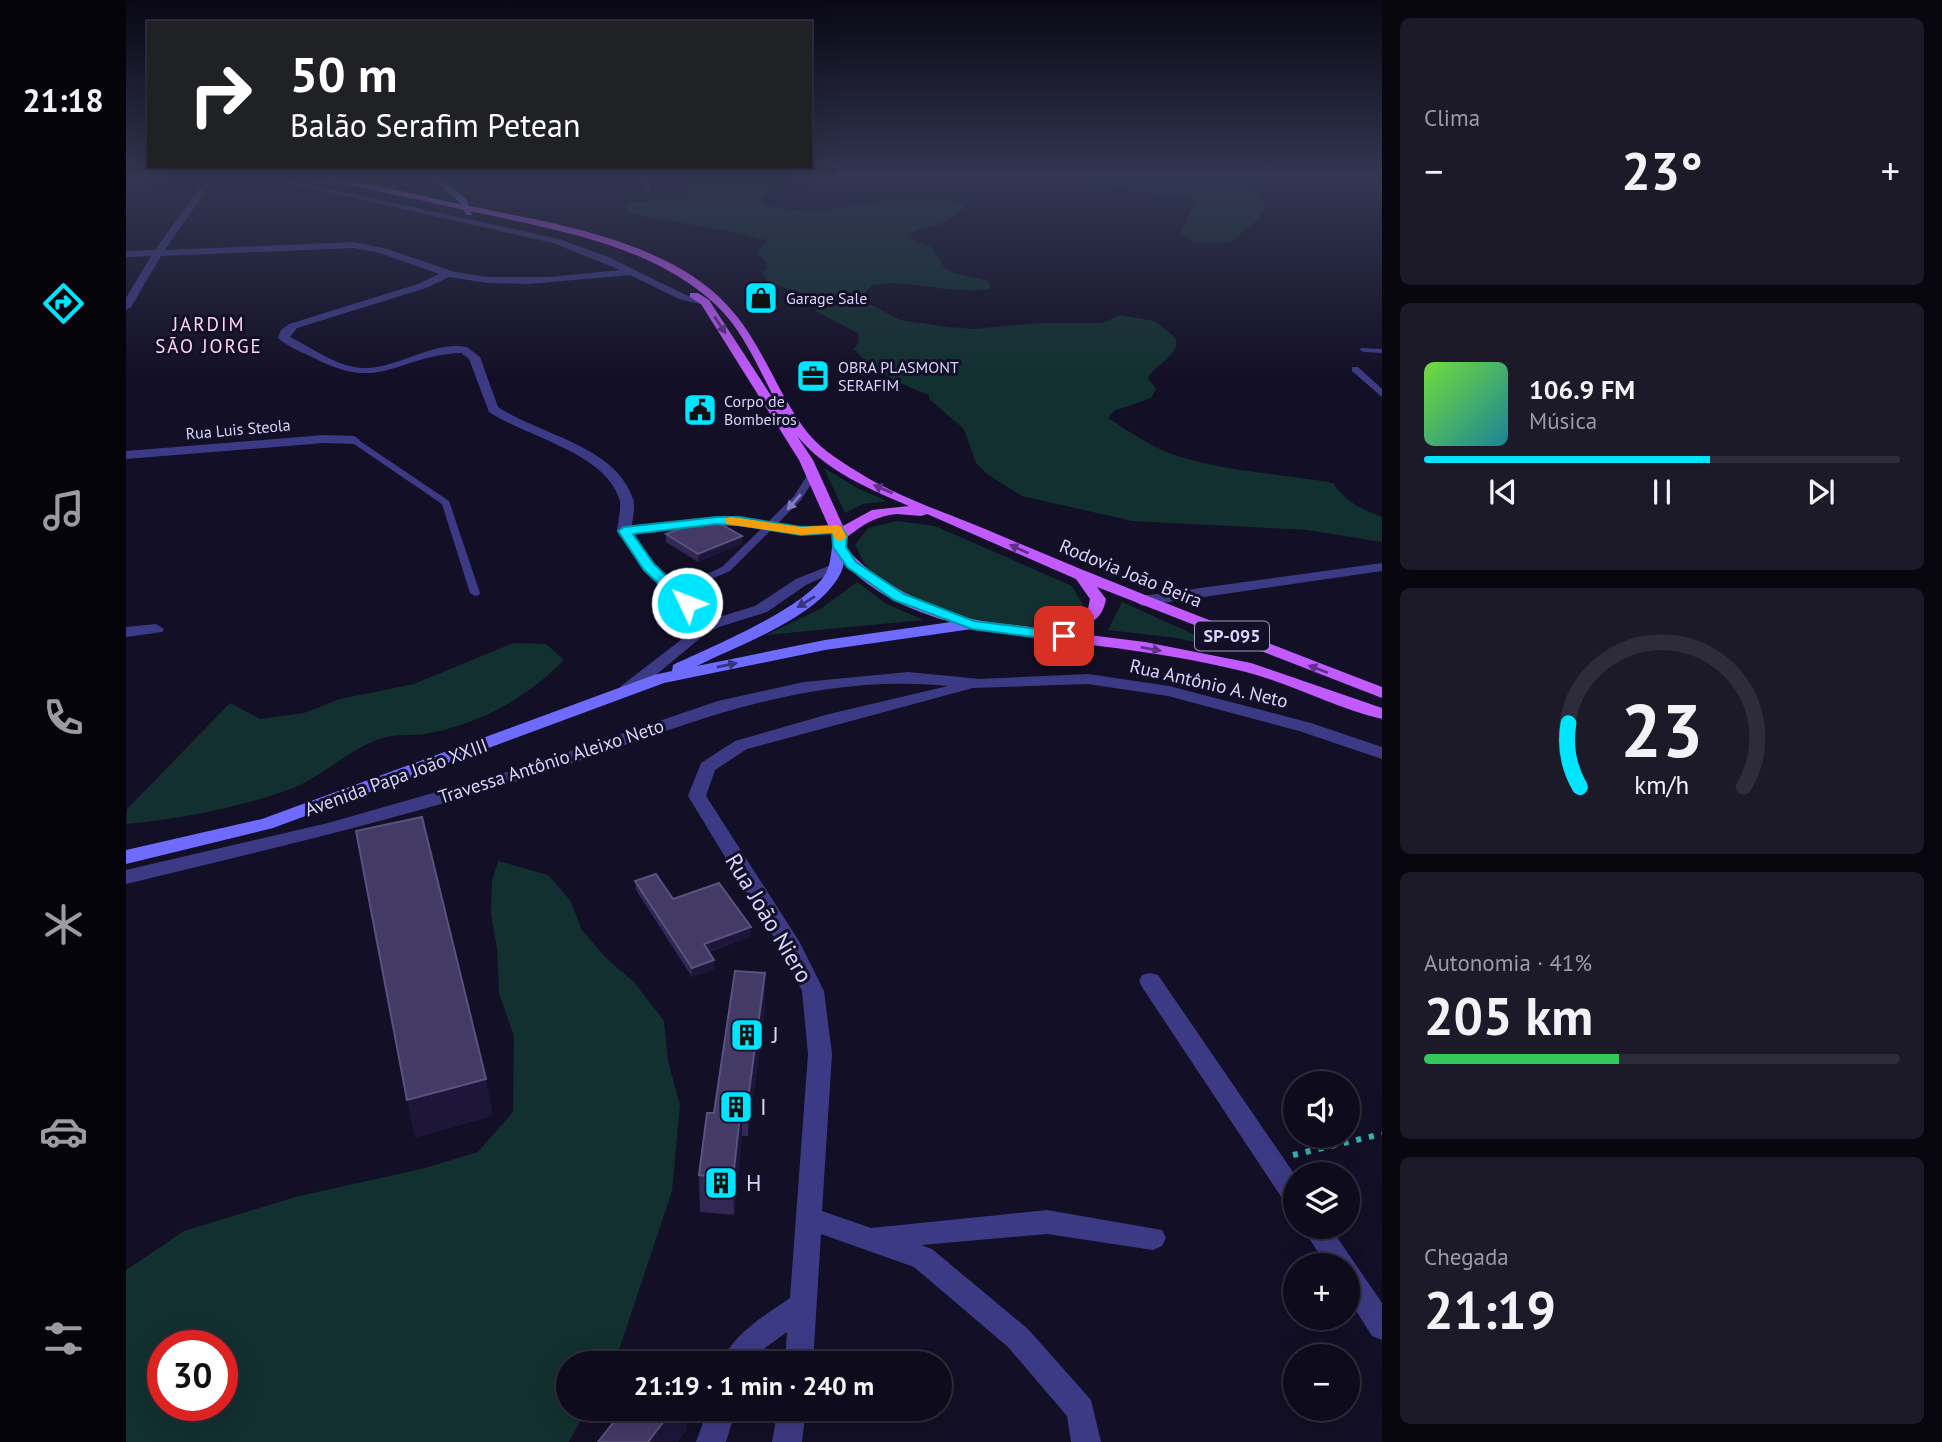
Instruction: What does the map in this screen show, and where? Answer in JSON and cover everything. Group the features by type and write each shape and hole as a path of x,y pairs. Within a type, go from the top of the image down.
{"main road":[{"name":"SP-095","path":"590,243 666,275 705,302 810,466 851,564 899,597 972,625 1144,647 1251,668 1382,714"},
{"name":"SP-095","path":"608,243 658,263 696,284 719,302 739,324 803,435 833,462 865,482 946,516"},
{"path":"839,537 865,516 878,512 905,509 946,516"},
{"name":"Rodovia João Beira","path":"946,516 1142,601 1382,693"},
{"name":"Avenida Papa João XXIII","path":"660,679 808,602 818,594 836,568 839,537"},
{"path":"1010,629 1058,627 1084,621 1096,611 1098,599 1082,576"},
{"name":"Avenida Papa João XXIII","path":"126,857 278,820 360,792 660,679 825,645 972,625"}],"street":[{"path":"126,307 165,243"},
{"path":"560,243 603,258 683,297 705,302"},
{"path":"126,254 354,246 384,251 447,274 470,278 534,281 630,272"},
{"path":"447,274 422,286 293,326 285,332 284,338 349,369 362,371 436,351 463,349 474,357 493,409 576,449 614,474 627,501 624,531 649,567 713,624"},
{"name":"Rua Luis Steola","path":"126,455 324,439 354,440"},
{"path":"1142,601 1382,567"},
{"path":"627,690 698,632 713,624 761,609 801,582 836,568"},
{"path":"126,632 156,629"},
{"name":"Travessa Antônio Aleixo Neto","path":"126,877 343,825 530,771 724,705 804,687 908,677 980,684"},
{"name":"Rua Antônio A. Neto","path":"980,684 1088,679 1169,691 1305,727 1382,752"},
{"name":"Rua João Niero","path":"800,1351 820,1054 813,991 791,947 697,796 707,767 741,745 835,718 980,684"},
{"path":"1150,981 1283,1178"},
{"path":"809,1218 923,1258 1018,1338 1081,1410 1086,1442"},
{"path":"869,1239 1047,1222 1153,1238"},
{"path":"1360,1293 1382,1327"},
{"path":"746,1351 755,1339 803,1305"},
{"path":"711,1442 718,1421"},
{"path":"787,1442 790,1421"}],"lane":[{"path":"1364,350 1382,351"},
{"path":"1355,369 1382,394"},
{"path":"354,440 446,503 475,593"},
{"path":"675,591 726,569 798,498 810,466"},
{"path":"624,531 717,521 839,537"}],"path":[{"path":"1271,1160 1382,1133"}],"green space":[{"path":"765,243 921,243 931,247 944,267 954,273 988,281 991,288 961,290 887,283 872,285 860,299 900,320 974,329 1036,323 1102,323 1120,315 1154,321 1176,338 1171,355 1148,378 1156,389 1151,398 1114,411 1108,418 1153,446 1189,459 1230,468 1333,483 1354,504 1382,517 1382,542 1307,530 1132,521 1022,496 987,474 976,463 964,429 929,399 929,395 888,376 862,357 854,349 859,341 858,333 817,312 808,296 767,281 762,273 768,267 765,260 757,254"},
{"path":"824,468 857,488 887,501 863,504 845,513"},
{"path":"897,521 935,526 1072,586 1083,605 1076,621 1044,628 1001,625 948,612 898,591 865,564 855,545 868,528"},
{"path":"857,582 885,603 923,620 766,635 822,608"},
{"path":"1122,602 1231,651 1177,638 1108,630"},
{"path":"513,643 546,644 564,660 519,697 467,723 430,733 392,736 375,741 293,788 253,801 167,819 126,824 127,809 230,703 260,719 304,713 340,699 414,684"},
{"path":"498,861 548,875 570,900 582,930 606,958 634,982 664,1021 668,1061 680,1105 672,1191 620,1347 618,1351 556,1351 556,1421 580,1421 569,1442 126,1442 126,1270 184,1231 299,1196 425,1168 478,1152 513,1112 514,1036 499,993 497,949 491,913 492,881"}],"building":[{"path":"712,519 742,536 698,554 666,534 705,520"},
{"path":"422,817 486,1079 407,1100 356,831"},
{"path":"656,874 673,899 719,883 751,927 704,944 714,960 692,968 635,881"},
{"path":"735,971 765,973 748,1099 742,1098 733,1178 699,1175 707,1113 714,1113"},
{"path":"615,1421 664,1421 648,1442 598,1442"}],"slow traffic":[{"path":"731,521 801,531 837,529 840,537"}],"place":[{"name":"Garage Sale","path":"761,298"},
{"name":"OBRA PLASMONT SERAFIM","path":"813,376"},
{"name":"Corpo de Bombeiros","path":"700,410"},
{"name":"J","path":"747,1035"},
{"name":"I","path":"736,1107"},
{"name":"H","path":"721,1183"}],"district":[{"name":"JARDIM SÃO JORGE","path":"209,335"}],"route":[{"path":"687,603 649,567 624,531 717,521 739,521 801,531 837,529 840,536 839,547 851,564 899,597 972,625 1064,636"}]}
